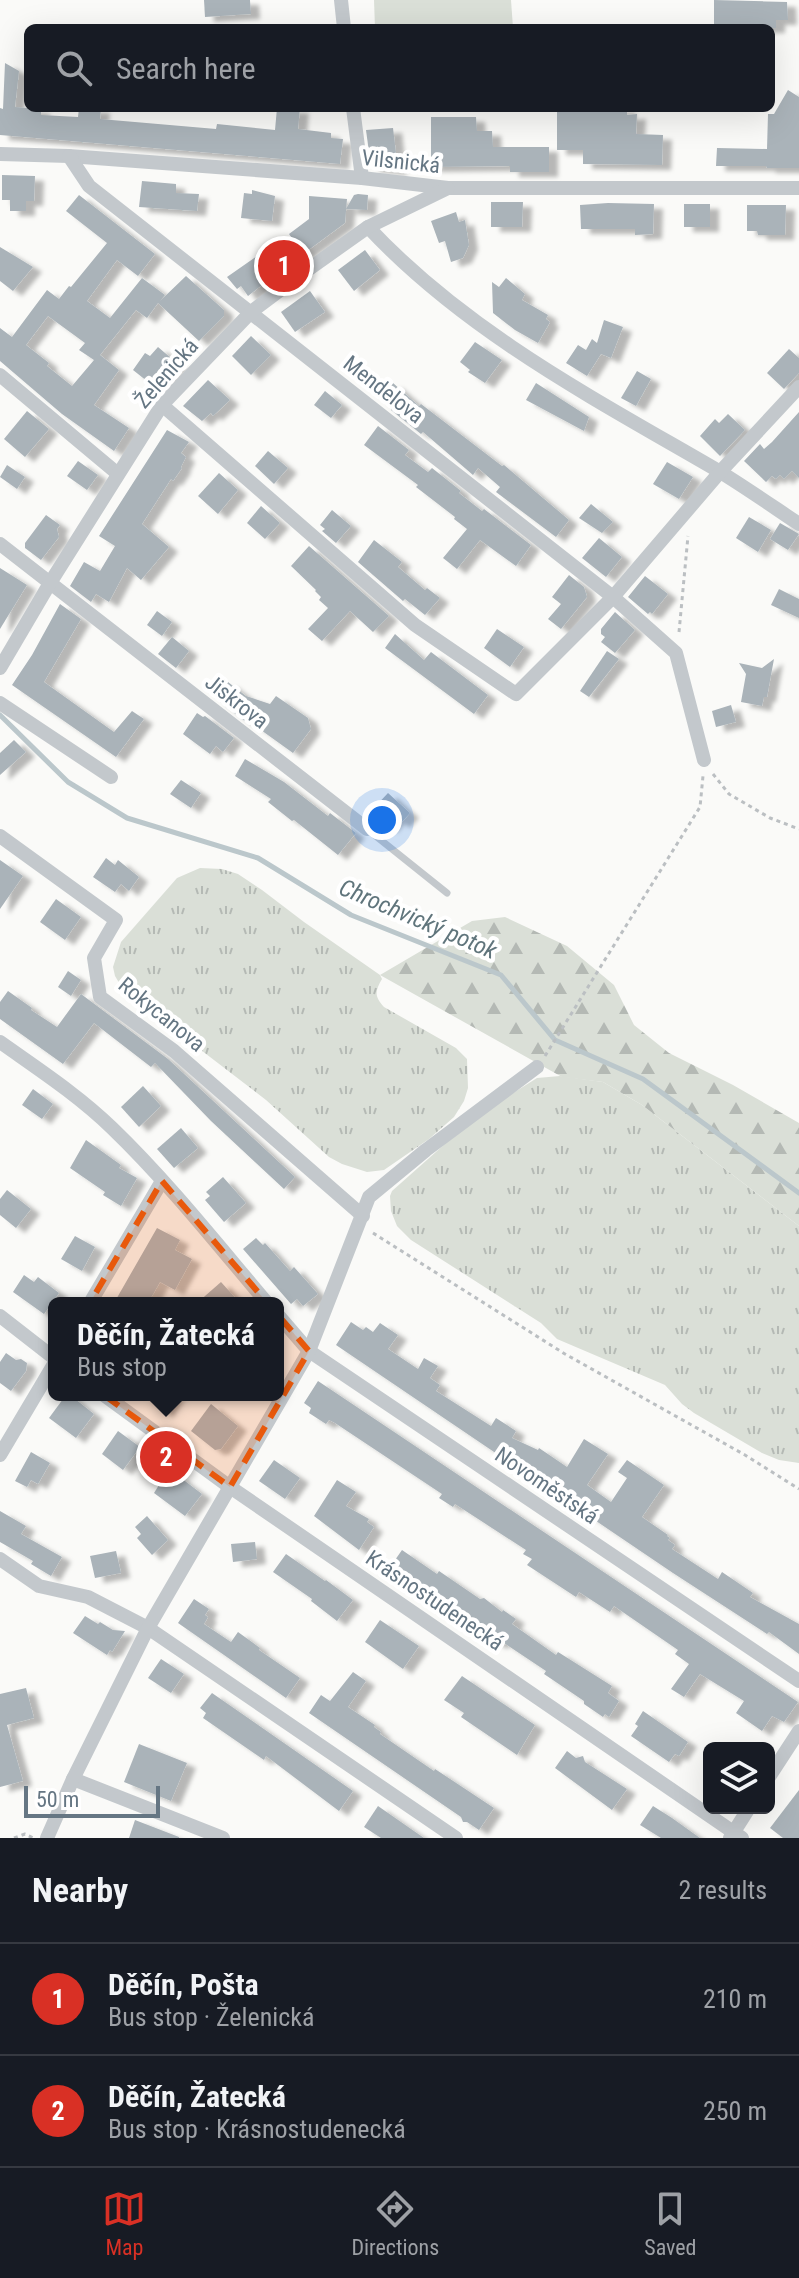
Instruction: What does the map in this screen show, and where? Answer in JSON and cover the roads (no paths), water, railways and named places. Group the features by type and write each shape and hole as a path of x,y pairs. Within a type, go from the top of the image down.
{"street":[{"path":"341,0 344,24"},
{"path":"354,112 362,178"},
{"name":"Vilsnická","path":"0,154 69,156 362,178 448,188 799,188"},
{"name":"Mendelova","path":"69,156 89,186 613,597 676,653 704,760"},
{"name":"Želenická","path":"0,668 162,405 251,312 368,227 448,188"},
{"path":"368,227 430,286 516,351 720,472 799,524"},
{"path":"0,375 118,474"},
{"path":"162,405 415,625 516,694 613,597 720,472 799,387"},
{"name":"Jiskrova","path":"0,544 367,829"},
{"path":"0,703 111,777"},
{"name":"Rokycanova","path":"0,836 116,920 94,958 100,997 174,1051 363,1216"},
{"path":"0,1042 112,1127 262,1297"},
{"path":"284,1394 309,1351 369,1197 537,1067"},
{"path":"94,1297 162,1181"},
{"path":"0,1316 48,1356"},
{"name":"Novoměstská","path":"284,1322 309,1351 799,1681"},
{"path":"0,1455 48,1371"},
{"name":"Krásnostudenecká","path":"112,1401 230,1487 735,1836"},
{"path":"47,1838 148,1628 280,1401"},
{"path":"0,1559 39,1586 88,1597 148,1628 456,1838"},
{"path":"775,1768 799,1731"},
{"path":"73,1779 223,1838"},
{"path":"735,1836 746,1814"}],"lane":[{"name":"Jiskrova","path":"367,829 447,893"}],"waterway":[{"name":"Chrochvický potok","path":"0,715 68,782 127,818 258,858 351,915 501,975 555,1040 643,1079 799,1193"}],"place":[{"name":"Děčín, Pošta","path":"284,266"},
{"name":"Děčín, Žatecká","path":"166,1457"}]}
